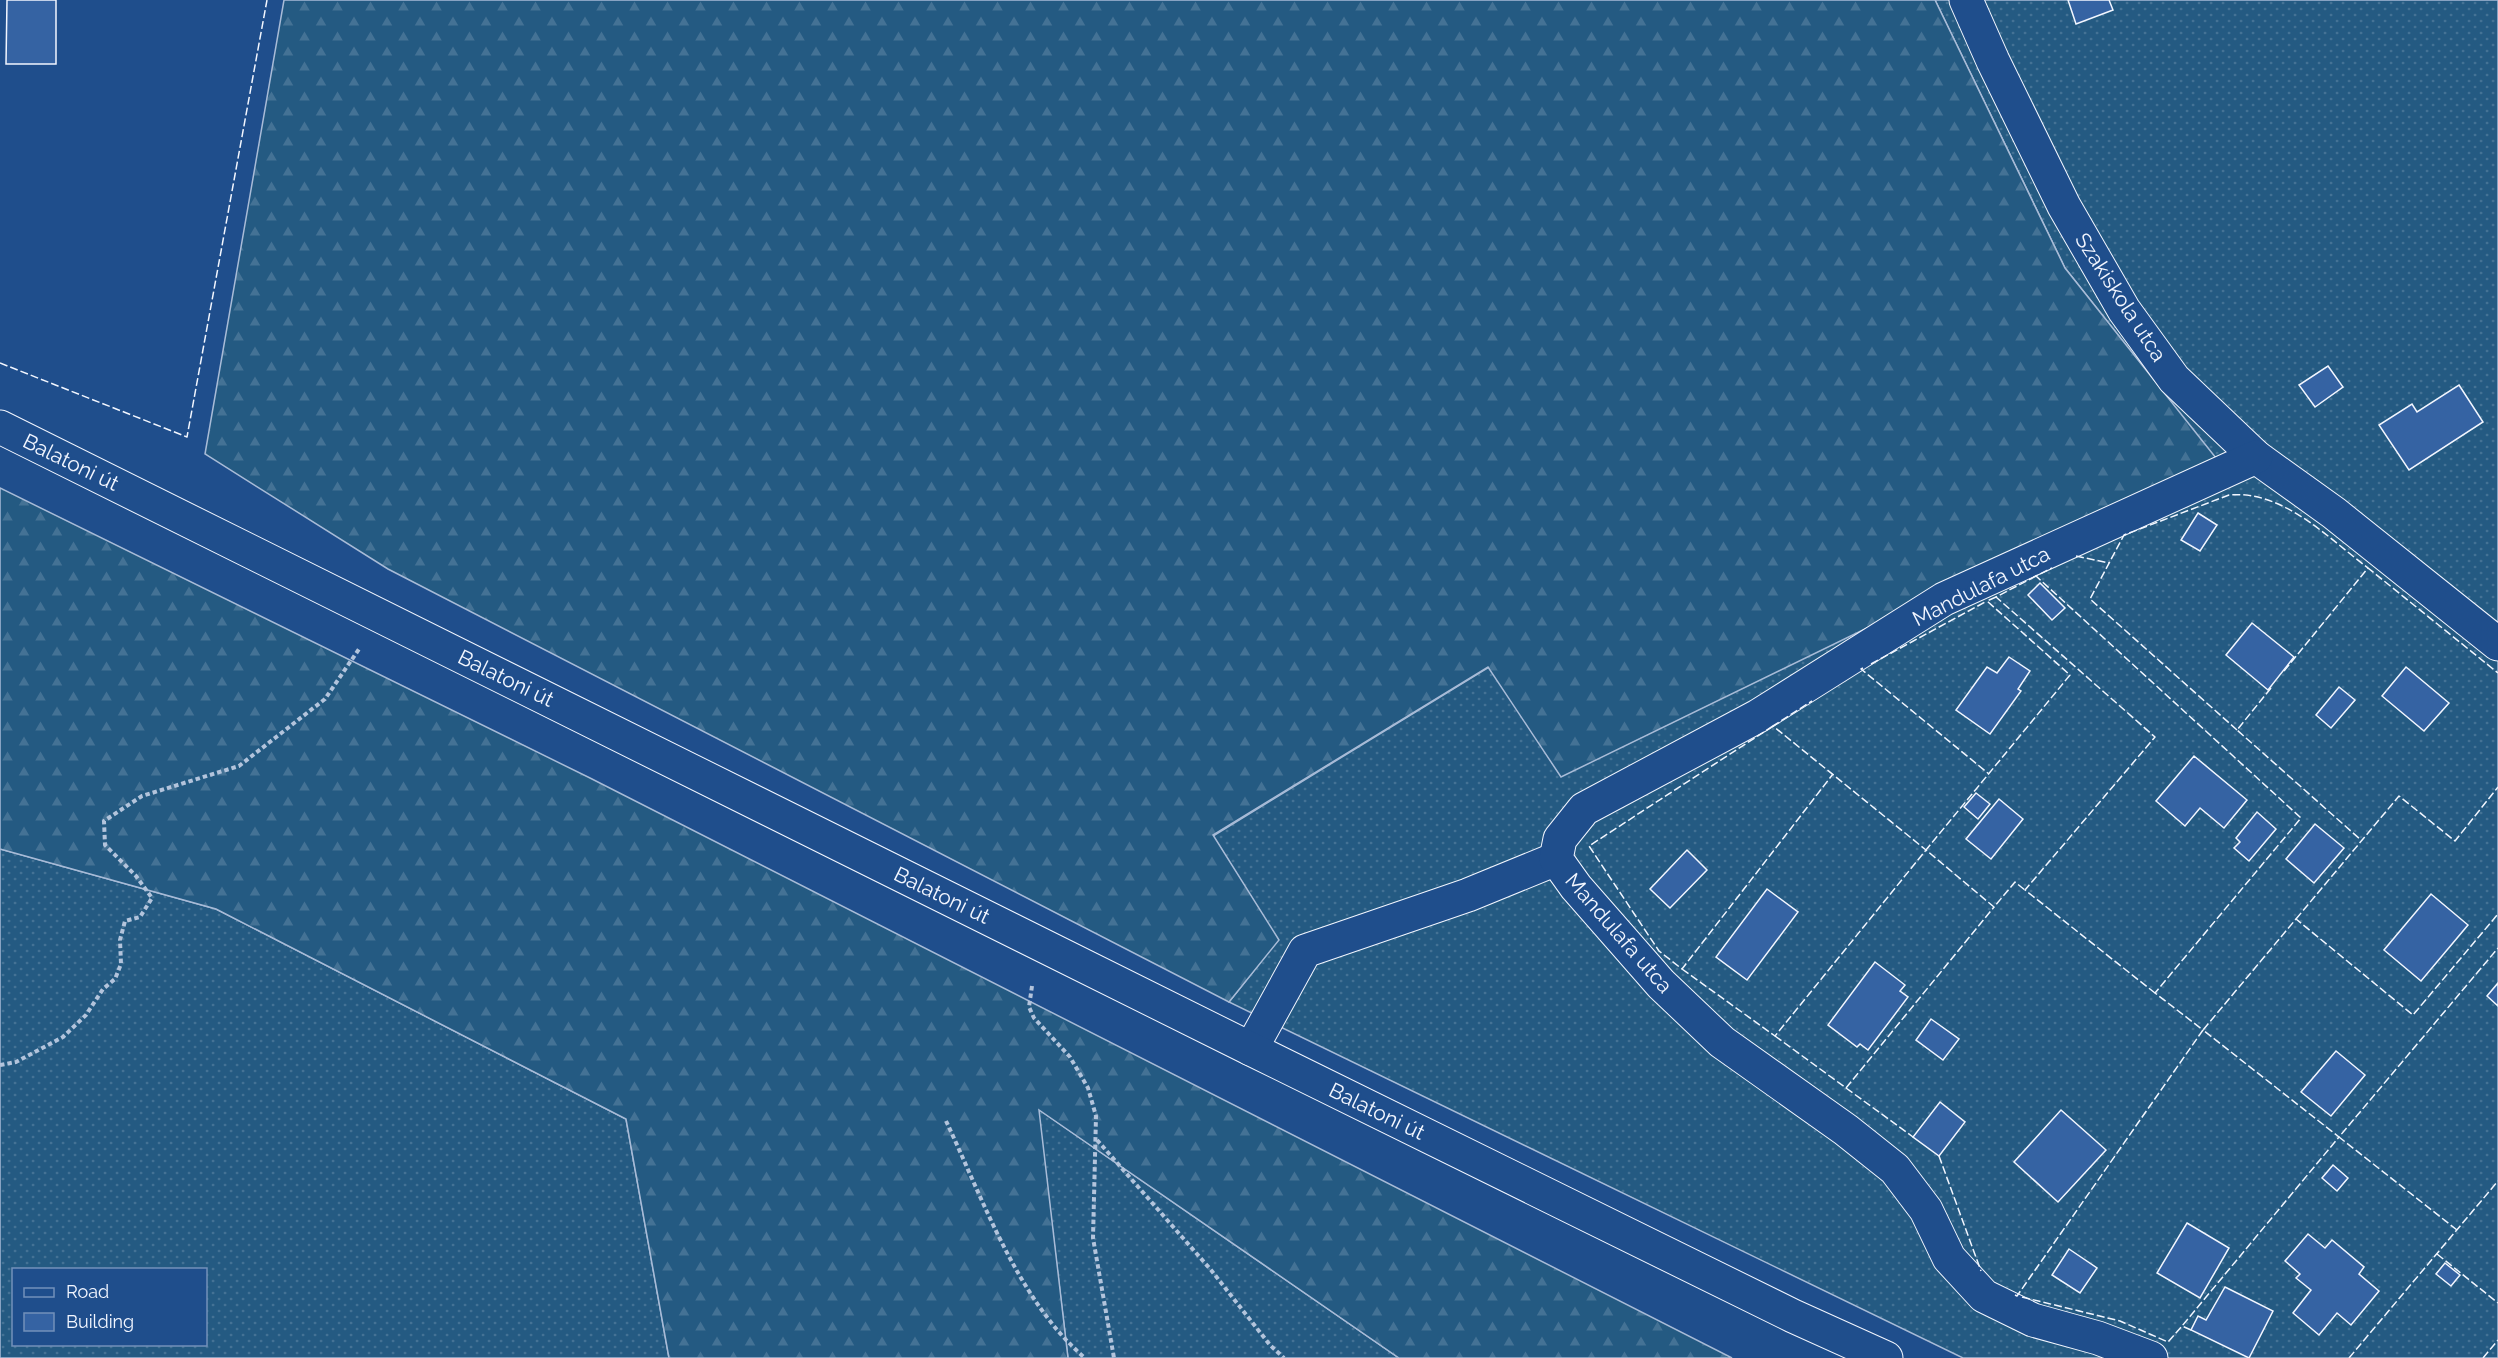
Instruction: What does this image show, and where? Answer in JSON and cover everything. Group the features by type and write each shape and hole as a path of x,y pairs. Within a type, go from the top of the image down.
{"street":[{"name":"Szakiskola utca","path":"1966,0 2064,206 2124,310 2174,379 2256,457 2334,513 2498,644"},
{"name":"Balatoni út","path":"0,427 1251,1049 1792,1316 1886,1358"},
{"name":"Mandulafa utca","path":"2151,1358 2098,1338 2033,1320 1984,1296 1949,1258 1926,1210 1895,1169 1846,1130 1722,1042 1661,984 1576,887 1556,859 1560,839 1584,809 1758,716 1944,599 2256,457"},
{"path":"1251,1049 1305,951 1468,895 1556,859"}],"path":[{"path":"0,1065 16,1062 63,1037 86,1016 103,989 115,980 121,964 120,940 125,921 140,917 152,898 136,876 105,846 105,821 142,796 239,766 325,699 382,617"},
{"path":"1050,948 1031,989 1029,1006 1034,1018 1070,1058 1088,1088 1096,1116 1093,1238 1114,1358"},
{"path":"946,1121 1021,1280 1051,1323 1085,1358"},
{"path":"1096,1140 1211,1270 1270,1345 1284,1358"}],"green space":[{"path":"284,0 1935,0 2065,268 2216,458 1561,777 1488,667 1213,835 1279,940 1229,1002 388,569 205,454"},
{"path":"1935,0 2498,0 2498,1358 1963,1358 1229,1002 1278,940 1213,836 1489,667 1561,776 2215,458 2065,268"},
{"path":"0,488 590,778 1732,1358 1399,1358 1039,1110 1068,1358 669,1358 626,1119 216,909 0,849"},
{"path":"0,849 216,909 626,1119 669,1358 0,1358"},
{"path":"1038,1109 1399,1358 1068,1358"}],"building":[{"path":"7,0 56,0 56,64 6,64"},
{"path":"2068,0 2109,0 2113,10 2076,24"},
{"path":"2328,366 2343,387 2315,407 2299,385"},
{"path":"2459,385 2483,422 2409,470 2379,425 2412,404 2417,412"},
{"path":"2198,513 2217,525 2200,551 2181,540"},
{"path":"2040,583 2065,608 2052,620 2028,595"},
{"path":"2252,623 2294,657 2268,690 2226,655"},
{"path":"2009,657 2030,671 2018,689 2021,691 1990,734 1956,710 1987,667 1997,673"},
{"path":"2406,667 2449,703 2424,731 2382,696"},
{"path":"2339,687 2355,700 2331,728 2316,715"},
{"path":"2194,756 2247,800 2224,828 2200,808 2185,826 2156,801"},
{"path":"1976,793 1990,804 1978,819 1964,807"},
{"path":"1999,799 2023,819 1991,859 1966,839"},
{"path":"2257,812 2276,829 2249,861 2234,848 2240,842 2236,838"},
{"path":"2315,824 2344,848 2314,883 2286,859"},
{"path":"1687,850 1707,870 1670,908 1650,889"},
{"path":"1767,889 1798,912 1747,980 1716,957"},
{"path":"2431,894 2468,925 2421,981 2384,950"},
{"path":"1875,962 1905,985 1900,991 1908,997 1868,1050 1860,1044 1857,1047 1828,1025"},
{"path":"2498,983 2498,1006 2487,996"},
{"path":"1931,1019 1959,1039 1943,1060 1916,1040"},
{"path":"2336,1051 2365,1075 2331,1116 2301,1092"},
{"path":"1940,1102 1965,1122 1939,1156 1913,1137"},
{"path":"2061,1110 2106,1150 2058,1202 2014,1162"},
{"path":"2333,1165 2348,1178 2337,1191 2322,1178"},
{"path":"2187,1223 2229,1248 2200,1298 2157,1273"},
{"path":"2308,1234 2325,1248 2332,1240 2364,1267 2359,1274 2379,1291 2351,1325 2337,1313 2319,1335 2293,1313 2311,1290 2296,1278 2300,1274 2285,1261"},
{"path":"2069,1249 2097,1268 2080,1293 2052,1275"},
{"path":"2445,1263 2460,1275 2451,1286 2436,1274"},
{"path":"2225,1287 2273,1311 2249,1358 2191,1330 2198,1316 2206,1320"}],"fence":[{"path":"0,363 187,437 267,0"},
{"path":"2237,730 2090,599 2124,535 2229,495 2249,495 2268,500 2303,518 2368,568"},
{"path":"2076,556 2109,563"},
{"path":"2015,1295 2017,1296 2203,1030 2155,993 2301,818 2036,576 2052,568"},
{"path":"2284,671 2368,568 2498,673"},
{"path":"2036,576 1996,597 2155,737 2025,890 2155,993"},
{"path":"1996,597 1987,601 2070,675 1926,850 1994,907 2015,882 2025,890"},
{"path":"1871,664 1987,601"},
{"path":"1863,668 1861,669 1989,774"},
{"path":"2271,688 2237,730 2361,840"},
{"path":"1682,969 1775,1036 1926,850 1773,726 1812,701"},
{"path":"1773,726 1589,846 1659,951 1682,969 1833,774"},
{"path":"2296,919 2399,796 2455,841 2498,787"},
{"path":"1775,1036 1846,1088 1994,907"},
{"path":"2191,1330 2182,1326 2339,1137 2203,1030 2296,919 2413,1015 2498,914"},
{"path":"2457,1230 2339,1137 2498,948"},
{"path":"1846,1088 1913,1137"},
{"path":"1939,1156 1981,1271"},
{"path":"2349,1358 2498,1181"},
{"path":"2437,1254 2498,1303"},
{"path":"2022,1297 2120,1321 2168,1342 2182,1326"},
{"path":"2483,1358 2498,1340"}]}
